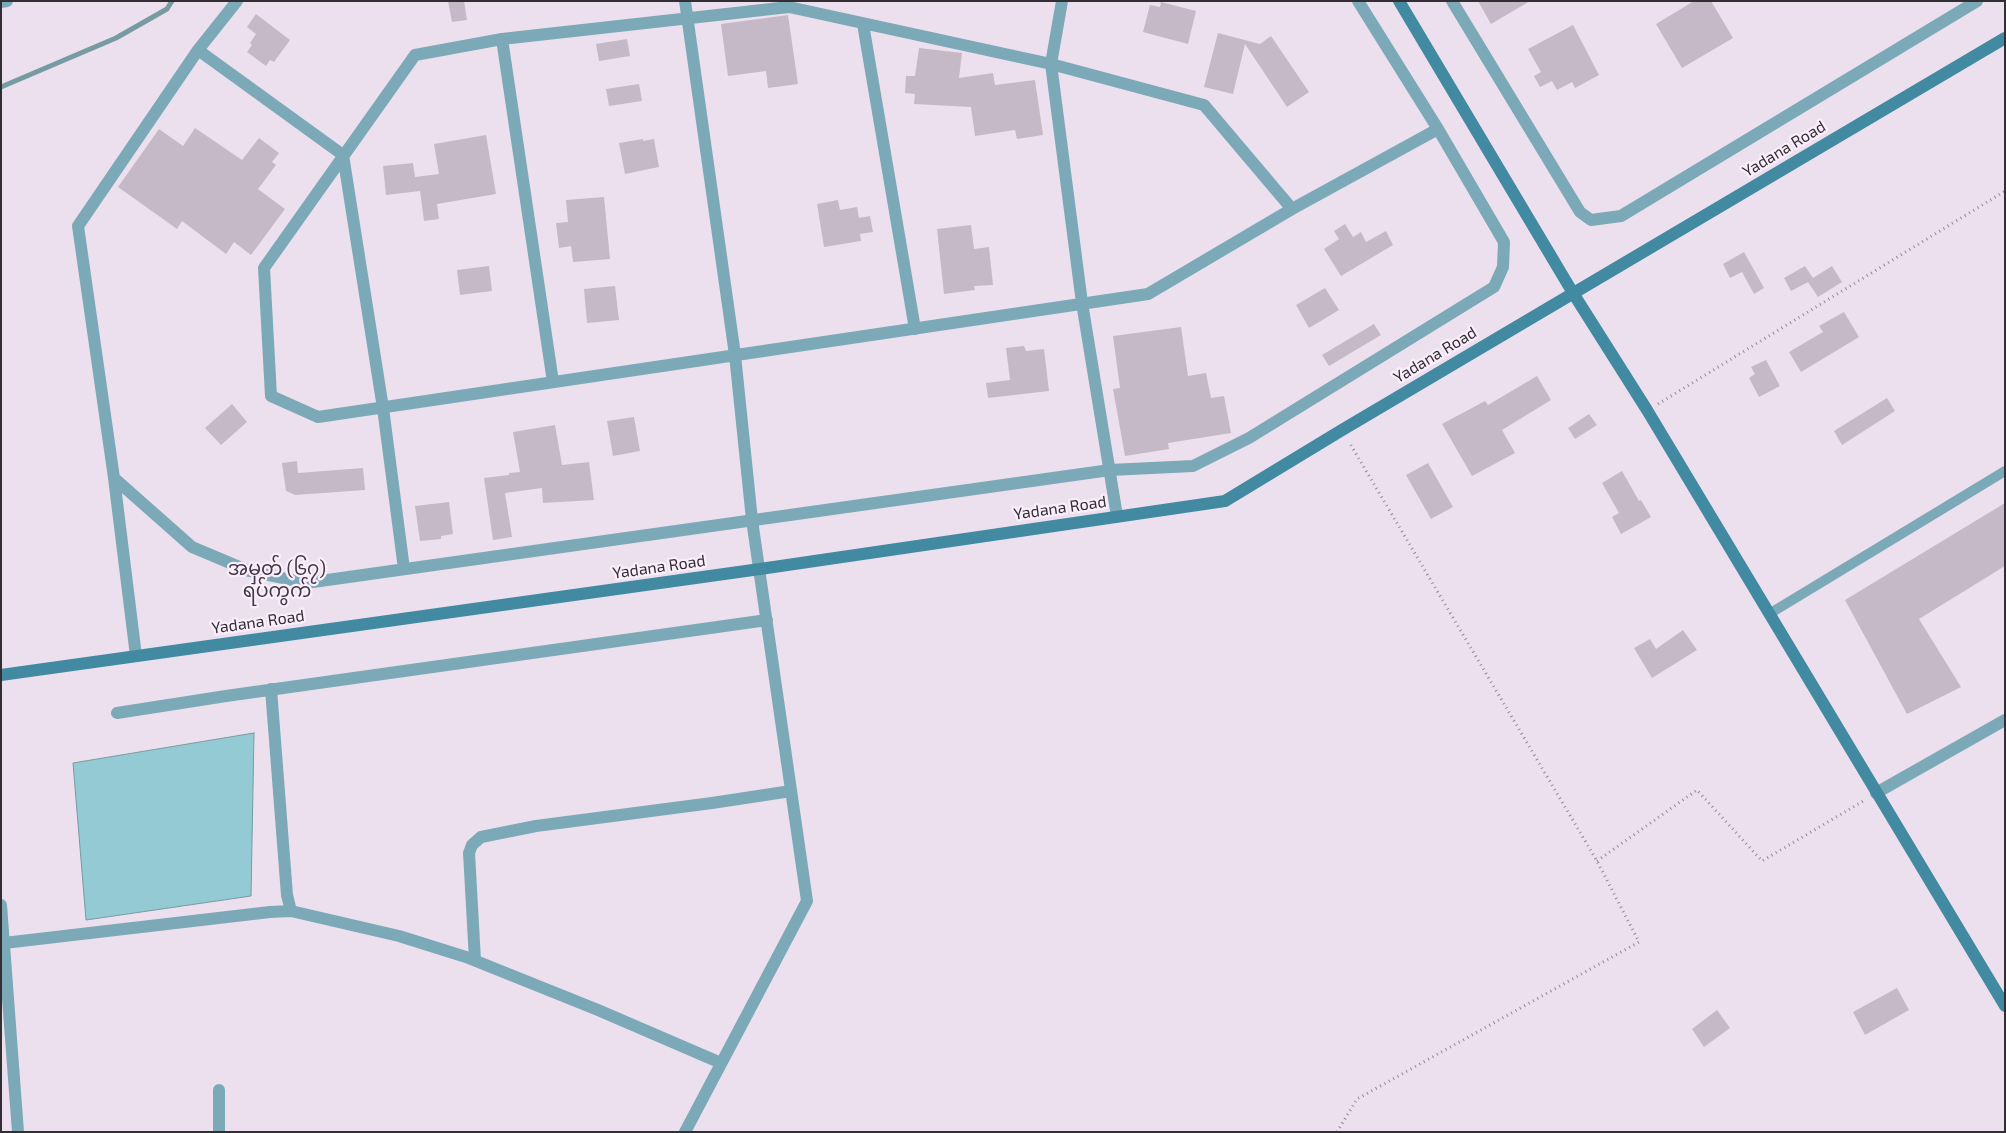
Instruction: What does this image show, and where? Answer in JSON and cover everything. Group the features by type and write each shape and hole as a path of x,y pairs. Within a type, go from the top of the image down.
{"main road":[{"path":"1399,1 1573,293 1647,410 2005,1006"},
{"name":"Yadana Road","path":"1,675 760,569 1225,501 2005,38"}],"street":[{"path":"1,2 7,1"},
{"path":"136,656 114,478 78,226 198,50 237,1"},
{"path":"685,1 735,355 752,520 807,901 685,1132"},
{"path":"1062,1 1051,64 1082,303 1117,516"},
{"path":"114,478 192,547 249,571 306,583 1110,470 1193,466 1249,438 1494,287 1503,267 1504,242 1438,129 1358,1"},
{"path":"1452,1 1580,212 1591,220 1620,216 1976,1"},
{"path":"1292,209 1204,105 1051,64 789,7 688,17 502,40 415,54 264,268 272,396 318,417 1148,294 1292,209 1438,129"},
{"path":"863,24 915,329"},
{"path":"502,40 553,382"},
{"path":"198,50 343,155 383,408 404,569"},
{"path":"116,714 271,689 767,620"},
{"path":"271,689 287,895 291,911"},
{"path":"1876,793 2005,720"},
{"path":"475,960 469,853 472,845 481,837 536,826 791,791"},
{"path":"1,905 18,1132"},
{"path":"4,943 291,911 399,936 475,960 721,1063"},
{"path":"219,1090 219,1132"}],"lane":[{"path":"1769,614 2005,471"}],"path":[{"path":"1647,410 2005,191"},
{"path":"1337,1132 1357,1099 1639,942 1597,861 1342,430"},
{"path":"1597,861 1697,790 1762,862 1876,793"}],"water":[{"path":"254,733 251,896 86,920 73,763"}],"building":[{"path":"448,1 464,1 467,20 452,22"},
{"path":"1478,1 1530,1 1491,24"},
{"path":"1694,1 1711,1 1733,38 1682,68 1656,24"},
{"path":"1161,2 1196,11 1188,44 1143,32 1150,5 1160,7"},
{"path":"256,14 290,40 274,62 270,60 266,66 247,52 256,34 247,27"},
{"path":"788,15 798,84 768,88 766,71 728,76 721,24"},
{"path":"1573,25 1599,75 1575,88 1572,82 1557,90 1552,81 1540,87 1534,76 1541,72 1528,49"},
{"path":"1218,33 1260,44 1271,36 1309,92 1287,107 1245,44 1233,94 1204,87"},
{"path":"627,39 630,56 599,61 596,44"},
{"path":"919,48 962,53 959,78 993,73 995,85 1035,80 1043,135 1017,139 1015,130 975,136 971,107 914,104 915,94 905,93 906,76 915,76"},
{"path":"639,84 642,101 609,106 606,89"},
{"path":"195,128 242,160 259,138 279,153 272,162 276,165 258,189 285,209 251,255 234,242 226,254 182,221 177,229 118,187 159,129 183,146"},
{"path":"486,135 496,194 437,204 439,219 424,221 420,191 386,195 383,166 413,163 415,177 439,174 434,144"},
{"path":"643,139 643,141 654,139 659,167 625,174 619,143"},
{"path":"604,197 610,259 573,262 571,246 559,248 556,223 568,222 566,200"},
{"path":"838,200 840,210 857,207 859,218 870,216 873,232 860,234 861,241 824,247 817,204"},
{"path":"1345,224 1353,237 1361,232 1366,242 1386,231 1393,245 1341,276 1324,249 1339,239 1334,231"},
{"path":"971,225 974,249 989,247 993,285 974,286 975,290 944,294 937,229"},
{"path":"1744,252 1764,288 1754,294 1742,272 1730,278 1723,264"},
{"path":"489,266 492,291 460,295 457,270"},
{"path":"1805,266 1813,278 1832,266 1842,282 1818,297 1808,282 1791,291 1784,278"},
{"path":"615,286 619,320 587,323 584,289"},
{"path":"1325,288 1339,310 1309,328 1296,305"},
{"path":"1844,312 1859,337 1801,372 1789,352 1823,332 1819,326"},
{"path":"1374,324 1381,335 1329,366 1322,355"},
{"path":"1181,327 1188,376 1206,373 1211,398 1224,396 1231,433 1168,443 1169,449 1125,456 1113,389 1120,388 1113,336"},
{"path":"1024,346 1026,351 1044,349 1049,391 988,398 986,383 1010,380 1006,348"},
{"path":"1766,360 1780,386 1759,397 1749,378 1755,374 1751,367"},
{"path":"1537,376 1551,400 1502,430 1515,453 1472,476 1442,424 1485,401 1488,405"},
{"path":"1887,398 1895,411 1842,445 1834,431"},
{"path":"232,404 247,422 221,445 205,428"},
{"path":"1589,414 1597,425 1575,439 1568,428"},
{"path":"634,417 640,451 613,456 607,421"},
{"path":"555,425 562,465 589,462 594,500 543,503 542,488 505,493 512,537 493,540 484,478 520,472 513,432"},
{"path":"297,461 298,473 363,468 365,490 295,495 286,491 282,463"},
{"path":"1428,463 1453,507 1431,519 1406,475"},
{"path":"1622,471 1639,501 1641,500 1651,517 1621,534 1612,517 1619,513 1602,483"},
{"path":"449,502 453,534 441,536 441,539 420,541 415,506"},
{"path":"2005,503 2005,566 1919,619 1961,687 1907,714 1845,600"},
{"path":"1683,630 1697,650 1652,678 1634,648 1650,639 1656,649"},
{"path":"1897,988 1909,1010 1865,1035 1853,1012"},
{"path":"1717,1010 1730,1028 1704,1047 1692,1029"}],"waterway":[{"path":"1,87 116,38 167,9 172,1"}],"district":[{"name":"အမှတ် (၆၇) ရပ်ကွက်","path":"277,580"}]}
